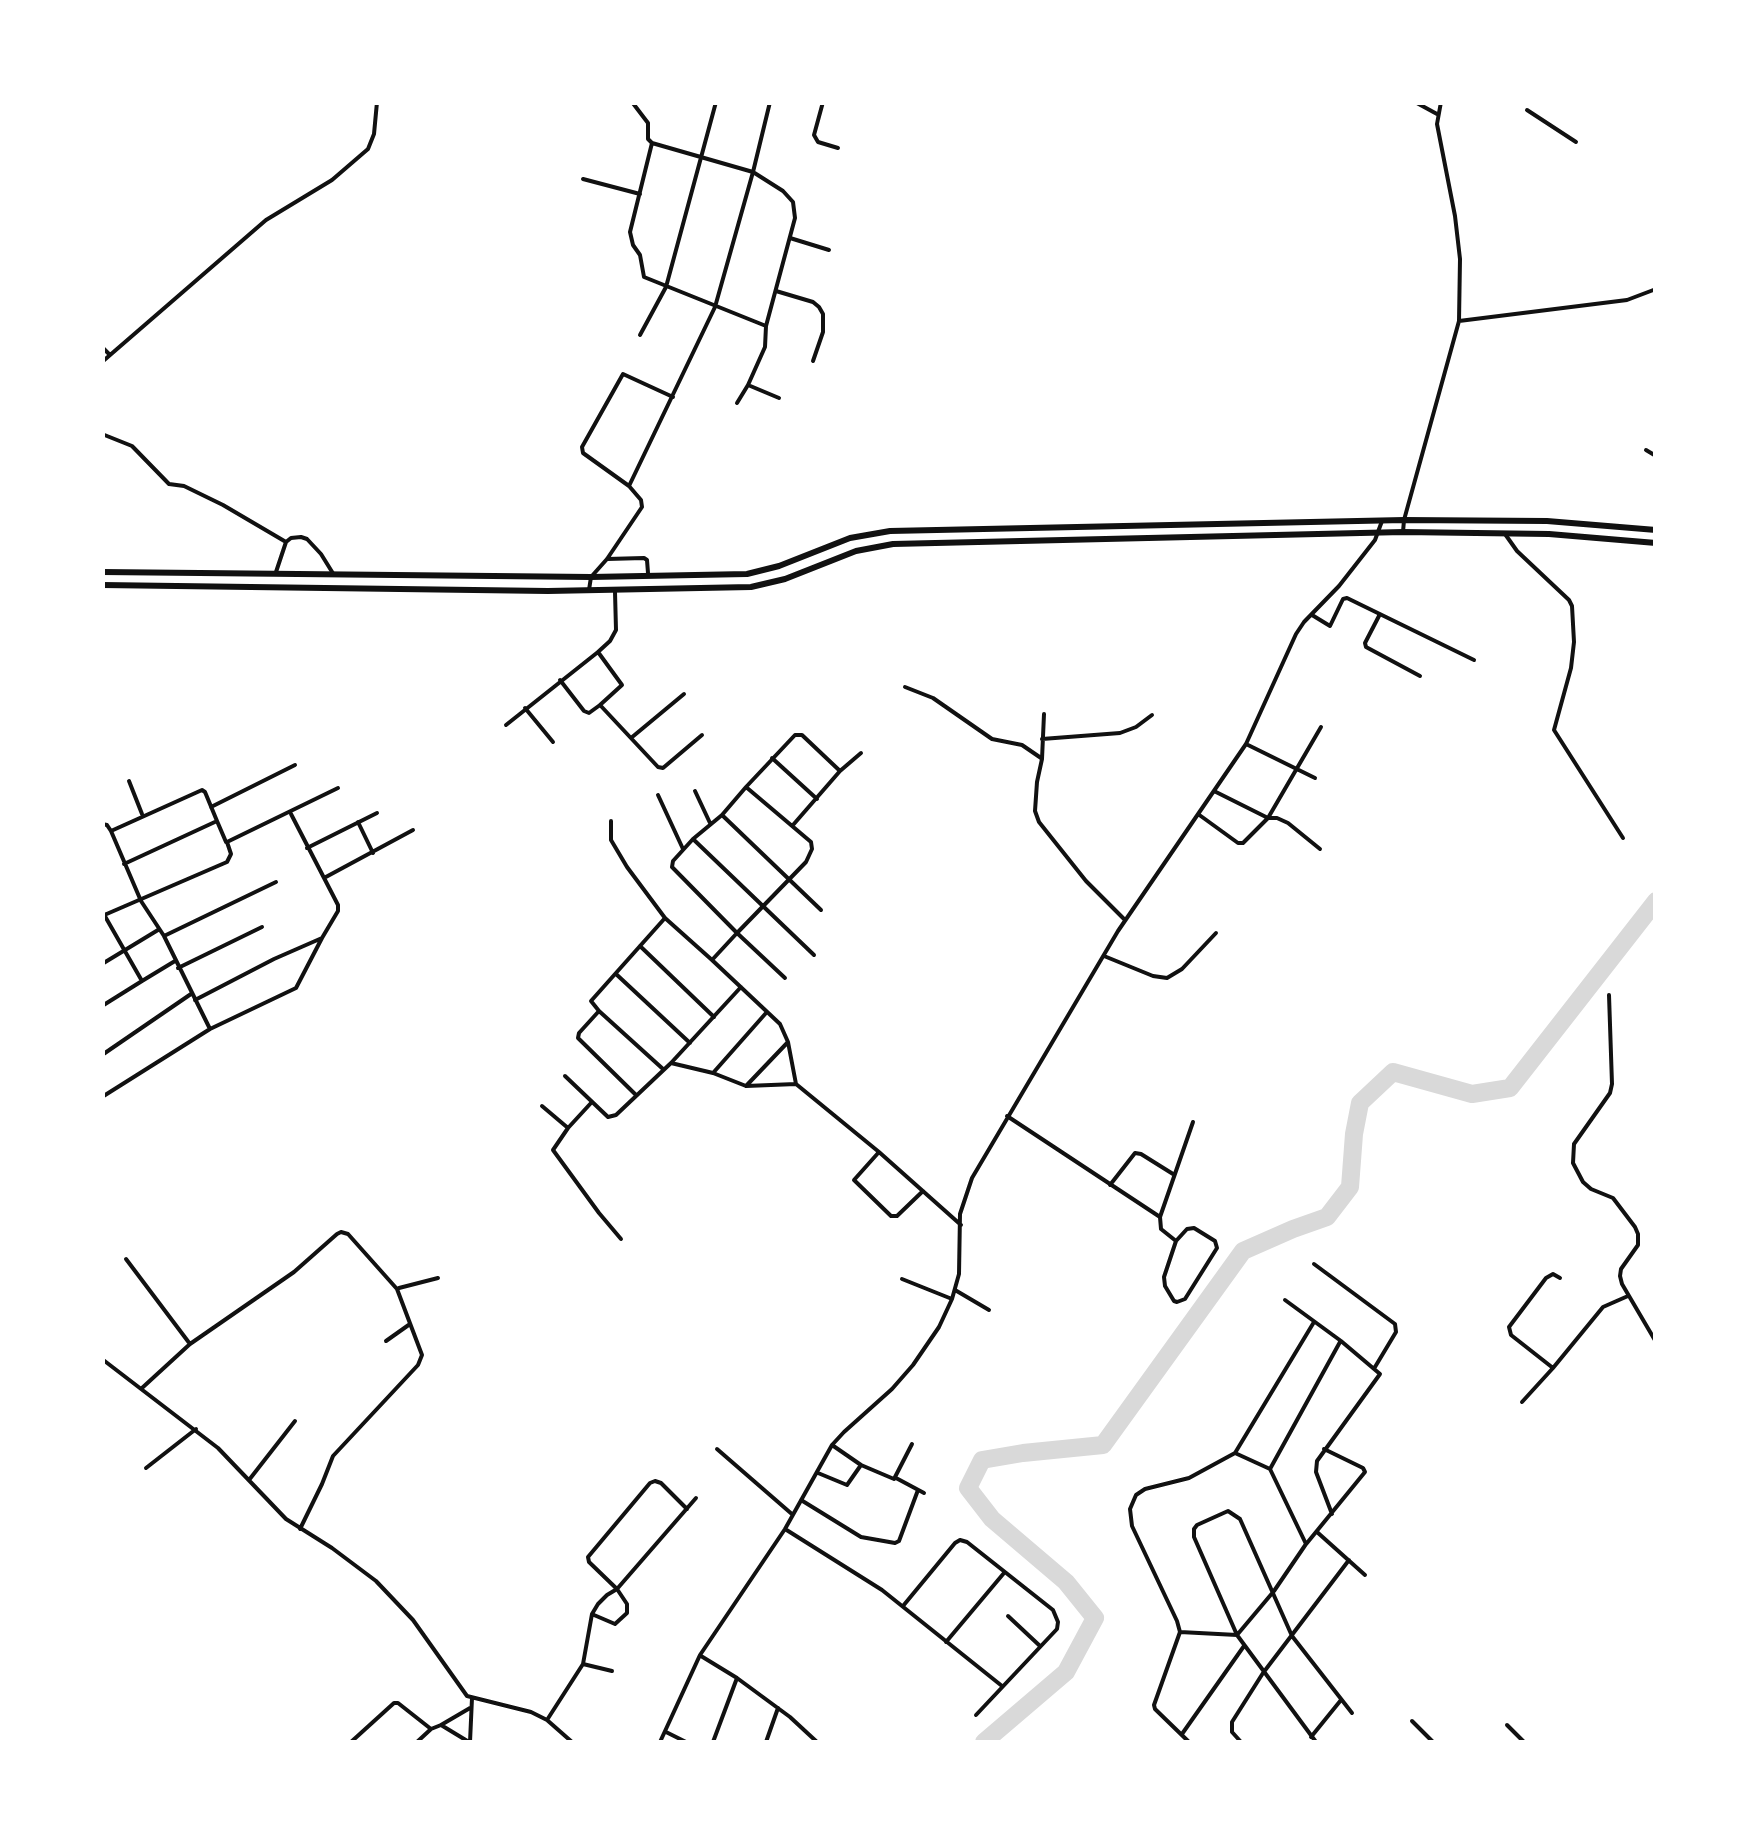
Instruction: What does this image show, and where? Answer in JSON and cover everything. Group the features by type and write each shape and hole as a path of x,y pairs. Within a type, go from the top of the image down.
{"main road":[{"path":"102,572 591,577 747,574 779,566 850,538 890,531 1404,520 1547,522 1656,530"},
{"path":"1124,527 1124,540"},
{"path":"102,586 589,590 750,587 856,551 893,544 1403,532 1548,534 1656,543"},
{"path":"346,575 346,588"}],"street":[{"path":"102,362 266,220 332,180 368,149 374,134 377,102"},
{"path":"632,102 648,122 648,139 652,143 753,172 793,202 795,218 766,326 765,347 737,403"},
{"path":"640,336 666,287 716,102"},
{"path":"629,486 715,307 770,102"},
{"path":"823,102 814,135 818,142 838,148"},
{"path":"1414,102 1438,115"},
{"path":"1403,532 1459,321 1460,258 1436,124 1441,102"},
{"path":"1527,110 1576,142"},
{"path":"652,143 630,239 640,254 644,277 766,326"},
{"path":"584,179 640,194"},
{"path":"790,238 829,250"},
{"path":"1459,321 1626,300 1656,289"},
{"path":"776,291 813,302 823,314 823,332 814,361"},
{"path":"102,348 110,355"},
{"path":"589,590 591,577 642,506 629,486 583,453 582,447 622,374 673,397"},
{"path":"748,385 779,398"},
{"path":"102,434 132,446 169,484 184,486 286,542"},
{"path":"1646,450 1656,456"},
{"path":"660,1742 700,1656 785,1530 832,1445 892,1389 939,1327 961,1265 960,1214 966,1191 1007,1116 1125,920 1246,744 1296,634 1339,586 1382,522"},
{"path":"1505,534 1572,606 1571,668 1554,730 1623,838"},
{"path":"275,574 286,542 296,536 307,539 334,575"},
{"path":"606,559 644,558 648,575"},
{"path":"506,725 610,641 616,630 614,590"},
{"path":"1312,615 1330,626 1347,598 1474,660"},
{"path":"1380,614 1366,648 1420,676"},
{"path":"560,680 587,713 600,705 622,683 598,652"},
{"path":"905,687 933,698 992,738 1022,745 1042,759"},
{"path":"631,738 684,694"},
{"path":"600,705 661,768 702,735"},
{"path":"525,708 553,742"},
{"path":"1044,714 1035,811 1039,822 1125,920"},
{"path":"1041,739 1120,734 1152,716"},
{"path":"1198,814 1240,844 1268,818 1321,728"},
{"path":"785,978 672,867 672,861 722,815 795,734 800,734 840,770"},
{"path":"1246,744 1315,778"},
{"path":"793,825 840,770 860,753"},
{"path":"772,758 816,799"},
{"path":"211,807 295,765"},
{"path":"129,782 143,816"},
{"path":"712,960 806,862 812,849 793,825 746,787"},
{"path":"226,842 338,788"},
{"path":"110,831 202,790 231,854 227,862 103,914 142,981"},
{"path":"695,791 711,824"},
{"path":"1214,791 1268,818 1288,822 1320,849"},
{"path":"658,795 682,849"},
{"path":"103,1097 210,1029 299,985 338,908 290,812"},
{"path":"307,848 376,813"},
{"path":"722,815 821,910"},
{"path":"124,864 218,821"},
{"path":"358,822 373,853"},
{"path":"611,822 611,840 618,854 665,918 780,1024 788,1042 796,1084 961,1225"},
{"path":"102,824 110,831 141,901 160,928 210,1029"},
{"path":"324,878 413,830"},
{"path":"693,839 814,956"},
{"path":"164,936 276,882"},
{"path":"663,1069 598,1012 591,1001 665,918"},
{"path":"178,968 262,927"},
{"path":"102,964 160,928"},
{"path":"1103,956 1166,978 1182,969 1216,933"},
{"path":"195,1000 322,938"},
{"path":"640,946 714,1017"},
{"path":"102,1006 175,961"},
{"path":"615,973 690,1043"},
{"path":"564,1076 606,1116 612,1117 741,988"},
{"path":"102,1055 191,994"},
{"path":"1609,995 1612,1084 1606,1100 1574,1144 1572,1154 1577,1174 1591,1188 1613,1198 1635,1226 1638,1244 1621,1268 1622,1284 1656,1342"},
{"path":"598,1012 578,1038 636,1095"},
{"path":"714,1073 767,1012"},
{"path":"746,1086 788,1042"},
{"path":"671,1062 746,1086 796,1084"},
{"path":"591,1103 553,1150 620,1239"},
{"path":"542,1106 568,1128"},
{"path":"1007,1116 1160,1217"},
{"path":"1176,1241 1161,1229 1160,1217 1194,1122"},
{"path":"879,1152 854,1180 891,1216 898,1216 923,1191"},
{"path":"1110,1185 1135,1153 1173,1174"},
{"path":"1194,1228 1215,1241 1217,1248 1185,1299 1178,1302 1165,1286 1164,1278 1176,1241 1182,1232 1194,1228"},
{"path":"142,1388 190,1344 294,1272 341,1232 348,1234 397,1289 422,1350 421,1360 332,1456 300,1529"},
{"path":"126,1259 190,1344"},
{"path":"1314,1264 1396,1324 1396,1332 1374,1368"},
{"path":"1553,1368 1511,1334 1509,1327 1546,1278 1553,1274 1560,1278"},
{"path":"397,1289 438,1278"},
{"path":"902,1279 952,1299"},
{"path":"955,1290 989,1310"},
{"path":"1522,1402 1603,1307 1628,1296"},
{"path":"1285,1300 1379,1372 1317,1461 1316,1472 1332,1514"},
{"path":"1188,1742 1154,1705 1180,1632 1132,1526 1130,1509 1136,1495 1145,1489 1189,1478 1235,1453 1314,1322"},
{"path":"386,1341 410,1324"},
{"path":"1270,1469 1341,1342"},
{"path":"102,1359 218,1448 282,1515 376,1581 413,1620 463,1693 532,1712 572,1742"},
{"path":"249,1480 295,1422"},
{"path":"146,1468 196,1429"},
{"path":"896,1478 912,1444"},
{"path":"832,1445 860,1465 896,1478 924,1494"},
{"path":"716,1449 793,1515"},
{"path":"1237,1635 1366,1472 1324,1449"},
{"path":"1235,1453 1270,1469 1306,1544"},
{"path":"817,1472 846,1485 860,1465"},
{"path":"592,1614 612,1624 628,1609 588,1557 650,1483 661,1483 687,1508"},
{"path":"801,1500 861,1537 895,1543 918,1490"},
{"path":"547,1720 583,1664 592,1614 602,1599 617,1590 696,1498"},
{"path":"1316,1742 1237,1635 1196,1542 1197,1525 1228,1511 1236,1515 1292,1636 1352,1713"},
{"path":"785,1530 882,1590 1002,1686"},
{"path":"1317,1532 1365,1575"},
{"path":"903,1606 960,1540 1053,1610 1057,1628 976,1714"},
{"path":"1241,1742 1231,1726 1263,1673 1349,1560"},
{"path":"946,1642 1005,1572"},
{"path":"1008,1616 1040,1646"},
{"path":"1180,1632 1237,1635"},
{"path":"1182,1734 1244,1646"},
{"path":"700,1656 738,1678 817,1742"},
{"path":"583,1664 612,1671"},
{"path":"712,1742 738,1678"},
{"path":"470,1742 472,1698"},
{"path":"1311,1737 1342,1700"},
{"path":"351,1742 398,1702 431,1730"},
{"path":"417,1742 470,1708"},
{"path":"766,1742 778,1708"},
{"path":"1412,1721 1433,1742"},
{"path":"441,1725 470,1742"},
{"path":"1508,1726 1524,1742"},
{"path":"666,1732 686,1742"}],"waterway":[{"path":"984,1742 1066,1672 1095,1618 1066,1582 992,1519 968,1488 982,1460 1103,1445 1243,1251 1327,1217 1350,1187 1360,1103 1393,1072 1472,1094 1510,1088 1656,901"}]}
